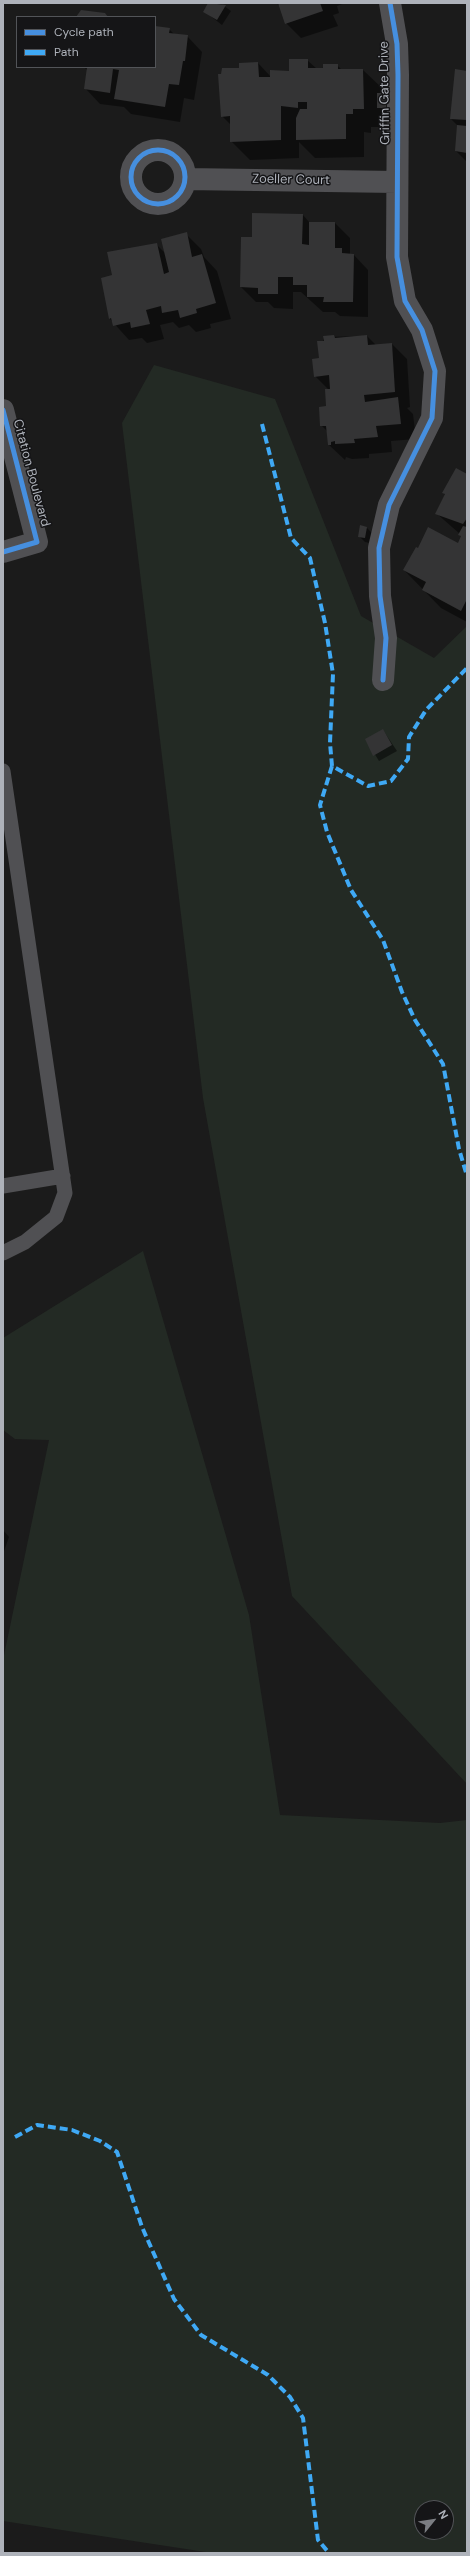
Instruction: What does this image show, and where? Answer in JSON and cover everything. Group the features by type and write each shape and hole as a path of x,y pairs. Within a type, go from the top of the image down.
{"street":[{"name":"Griffin Gate Drive","path":"383,680 386,638 380,596 379,548 389,505 422,443 432,418 435,371 422,330 405,301 397,257 398,75 397,44 390,3"},
{"name":"Zoeller Court","path":"185,179 397,182"},
{"name":"Citation Boulevard","path":"3,410 37,542 3,552"}],"lane":[{"path":"3,771 4,792 65,1192 56,1217 25,1242 3,1252"},
{"path":"3,1186 63,1176"}],"shaded area":[{"path":"154,365 275,399 361,616 434,658 467,626 467,1784 292,1596 203,1098 122,423"},
{"path":"143,1251 249,1615 280,1815 440,1823 467,1820 467,2553 212,2553 3,2521 3,1660 49,1440 15,1439 3,1430 3,1338"}],"building":[{"path":"208,3 226,5 217,20 203,12"},
{"path":"278,3 320,3 323,11 285,24"},
{"path":"81,10 105,13 107,16 77,16"},
{"path":"156,26 170,28 169,33 188,35 185,61 183,61 179,85 169,84 165,107 114,99 119,70 113,69 110,93 84,89 87,68 156,68"},
{"path":"289,59 308,59 308,68 323,68 323,64 338,64 338,69 363,69 364,109 353,109 353,114 346,114 346,139 296,140 296,118 300,109 307,109 307,102 298,102 298,108 281,106 281,140 230,142 230,116 221,117 218,74 221,74 222,68 239,68 239,63 258,62 259,77 270,77 270,70 289,71"},
{"path":"455,69 467,71 467,120 450,119"},
{"path":"377,93 386,93 386,108 377,108"},
{"path":"457,125 467,126 467,153 455,151"},
{"path":"252,213 303,214 302,244 309,245 309,222 335,222 335,248 342,248 342,253 354,254 353,302 323,302 324,297 307,297 307,285 293,285 293,277 278,277 278,294 258,294 258,288 240,287 241,237 252,237"},
{"path":"187,232 192,257 202,254 216,303 196,309 197,313 180,318 178,310 162,313 161,306 146,310 150,324 131,328 130,322 113,326 111,318 109,319 101,278 112,275 107,252 157,243 164,274 169,272 161,239"},
{"path":"334,335 335,338 367,335 368,345 392,343 395,392 364,395 365,402 398,397 401,424 376,426 378,437 354,439 355,443 335,444 335,441 331,442 331,445 328,445 326,426 320,426 319,407 326,406 325,389 330,389 329,375 314,377 312,359 319,358 317,341 324,341 323,336"},
{"path":"456,468 467,474 467,518 463,524 435,514 445,494 442,493"},
{"path":"360,525 367,527 365,538 358,537"},
{"path":"463,526 467,527 467,599 461,611 422,590 426,582 403,570 416,547 418,548 428,527 458,543 461,536 458,535"},
{"path":"383,729 392,745 373,756 365,739"}],"marked path":[{"path":"262,424 291,538 310,558 325,623 333,674 330,743 332,766 368,786 391,781 408,759 409,737 426,710 467,668"},
{"path":"332,766 320,805 327,832 351,890 383,940 402,992 415,1020 443,1064 459,1149 467,1176"},
{"path":"15,2137 37,2125 72,2130 100,2141 117,2152 142,2227 174,2299 201,2335 268,2375 290,2397 303,2418 318,2540 329,2553"}],"cycle path":[{"path":"383,680 386,638 380,596 379,548 389,505 432,418 435,371 422,330 405,301 397,257 398,75 397,44 390,3"},
{"path":"158,150 168,152 177,158 183,167 185,177 183,187 177,196 168,202 158,204 148,202 139,196 133,187 131,177 133,167 139,158 148,152 158,150"},
{"path":"3,410 37,542 3,552"}]}
